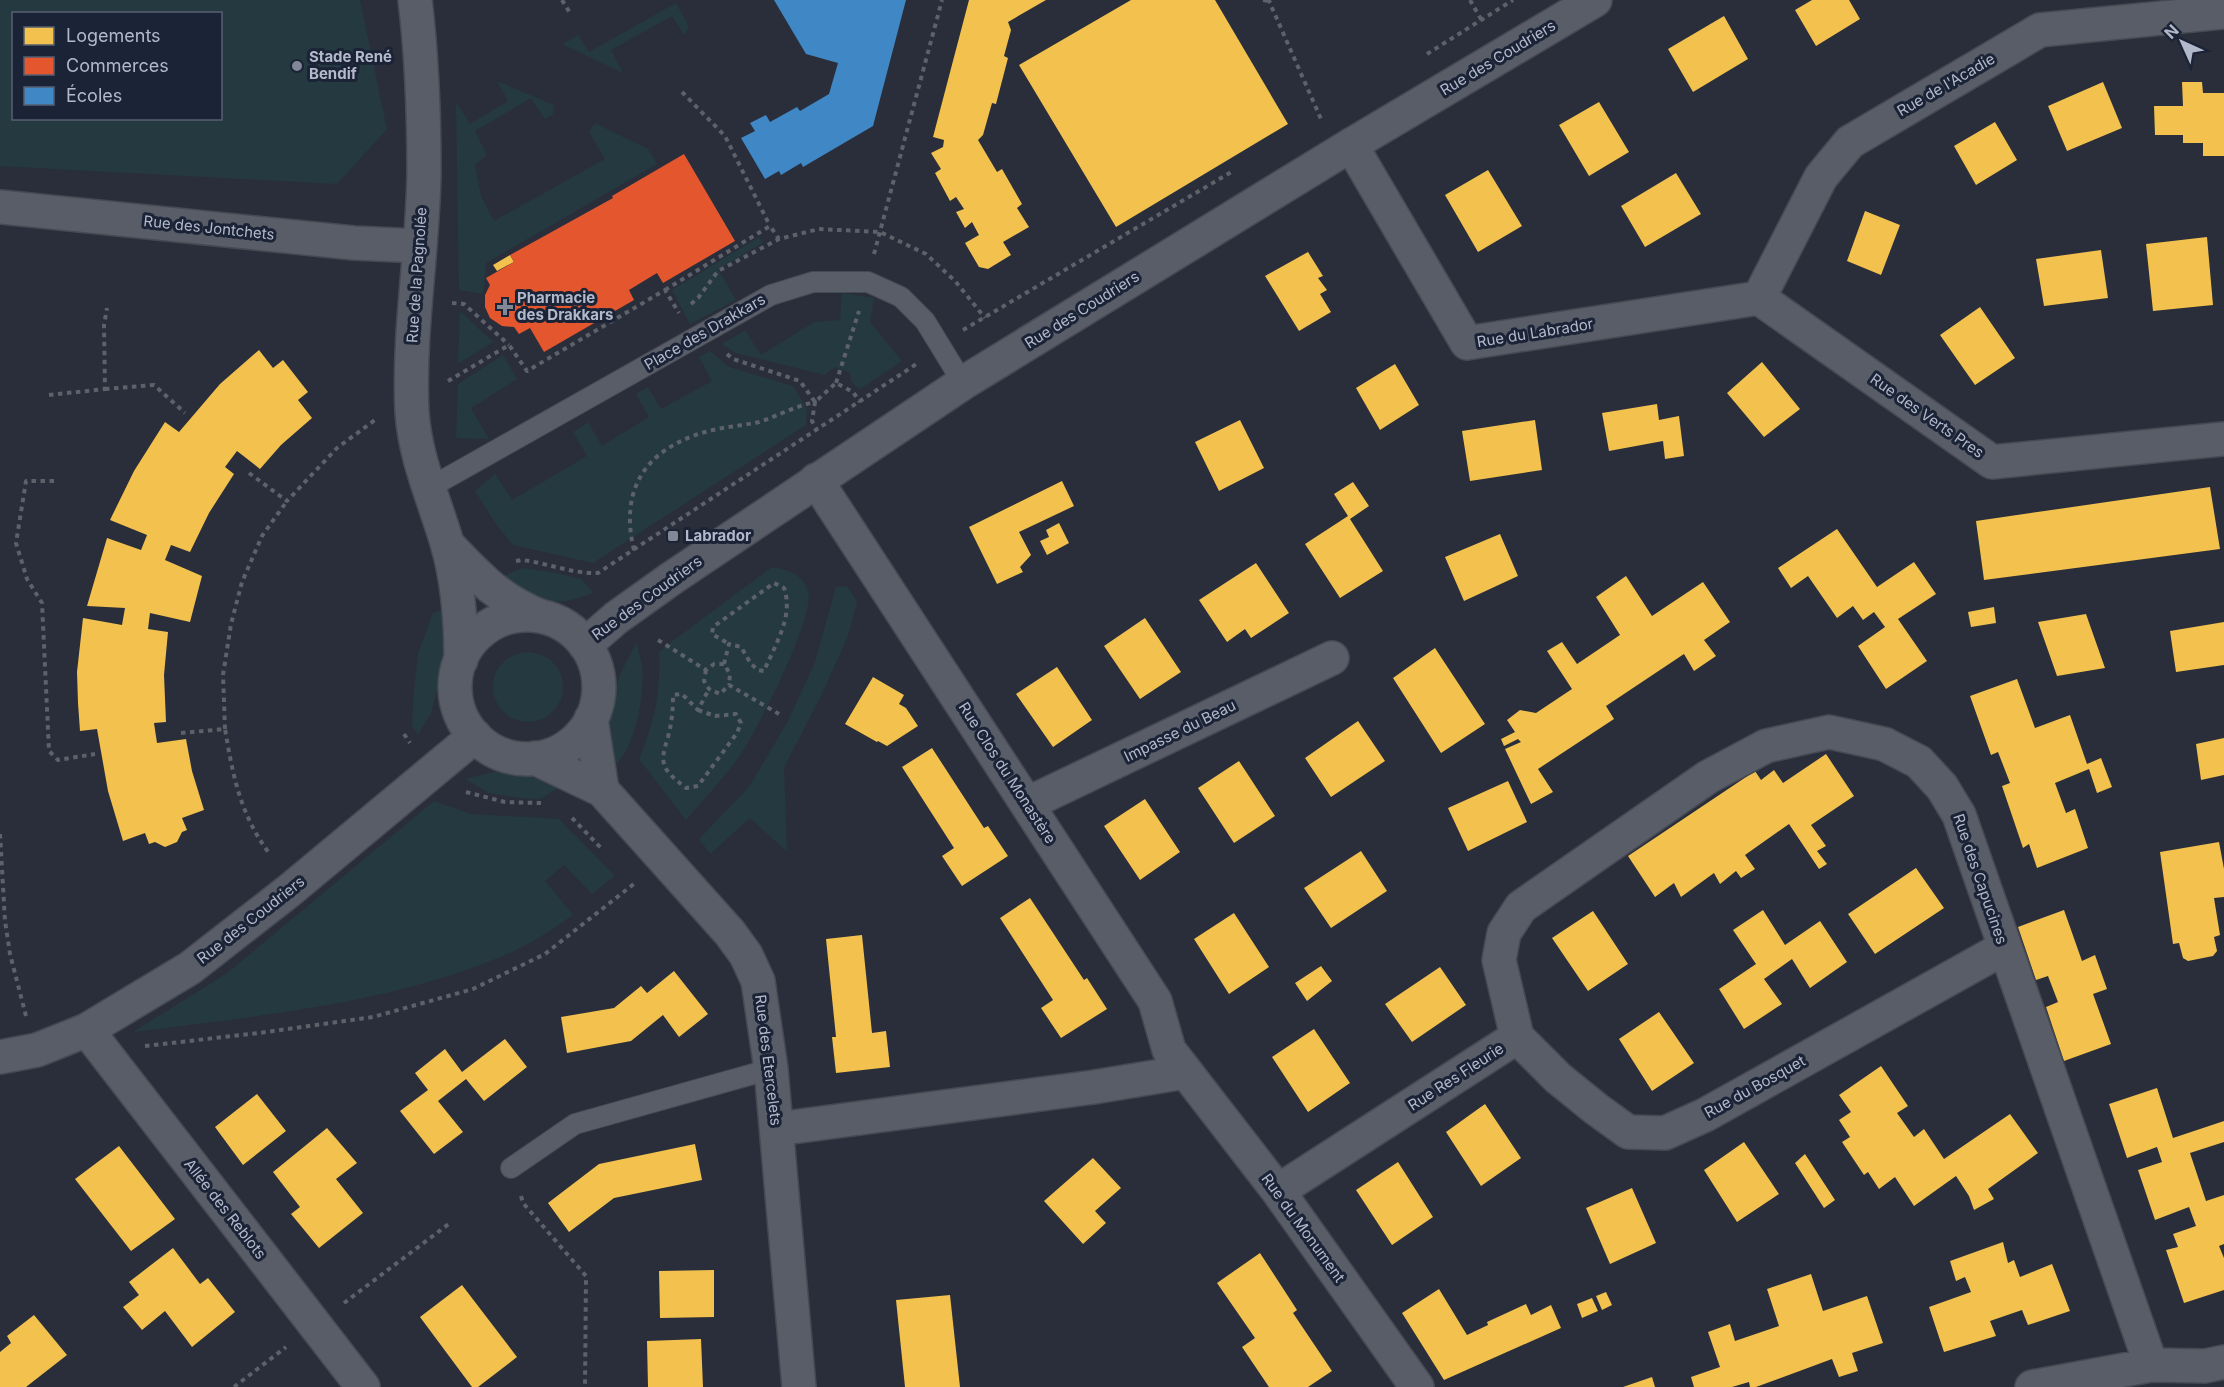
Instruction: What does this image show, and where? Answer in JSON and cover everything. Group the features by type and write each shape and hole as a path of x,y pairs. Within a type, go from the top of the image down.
{"street":[{"name":"Rue de la Pagnolée","path":"415,0 420,39 424,173 411,374 412,415 418,459 448,545 459,609 461,660"},
{"name":"Rue des Coudriers","path":"585,645 635,604 963,383 1351,145 1595,0"},
{"name":"Rue de l'Acadie","path":"1759,298 1821,177 1850,141 2040,30 2224,12"},
{"name":"Rue du Labrador","path":"1351,145 1467,343 1759,298"},
{"name":"Rue des Jontchets","path":"0,207 354,243 419,246"},
{"name":"Rue des Verts Pres","path":"1759,298 1992,462 2224,440"},
{"name":"Rue Clos du Monastère","path":"816,480 1155,1001 1170,1050 1185,1072"},
{"path":"448,545 489,588 519,608 556,621 573,631 595,661 599,678 596,707 579,736 565,748 552,754 535,758 510,756 496,752 476,736 461,715 456,696 457,677 461,660 472,640 490,626 513,617 540,616"},
{"name":"Impasse du Beau","path":"1028,804 1332,658"},
{"path":"591,719 602,790"},
{"name":"Rue des Capucines","path":"1521,907 1708,777 1766,746 1829,732 1884,744 1919,762 1942,787 1959,815 2151,1365"},
{"name":"Rue des Coudriers","path":"0,1057 37,1050 87,1030 190,968 290,890 476,736"},
{"name":"Rue des Etercelets","path":"535,758 602,790 730,933 746,955 758,981 771,1069 799,1387"},
{"name":"Rue Res Fleurie","path":"1278,1191 1517,1036 1499,960 1504,933 1521,907"},
{"name":"Rue du Bosquet","path":"1517,1036 1558,1078 1628,1132 1665,1134 1705,1115 2004,948"},
{"name":"Allée des Reblots","path":"87,1030 363,1387"},
{"path":"777,1129 1082,1089 1185,1072"},
{"name":"Rue du Monument","path":"1185,1072 1278,1191 1417,1387"},
{"path":"2032,1387 2151,1365 2205,1366 2224,1362"}],"lane":[{"name":"Place des Drakkars","path":"429,488 771,295 813,282 868,282 901,297 925,321 963,383"},
{"path":"512,1168 575,1124 771,1069"}],"path":[{"path":"562,0 570,13"},
{"path":"634,550 631,496 645,468 669,446 702,433 759,422 815,402 836,383 868,282 942,0"},
{"path":"1263,0 1270,1 1321,119"},
{"path":"1469,28 1513,0"},
{"path":"681,92 725,136 770,226 779,239"},
{"path":"959,332 1239,167"},
{"path":"666,290 770,226"},
{"path":"442,302 464,304 509,345"},
{"path":"105,389 106,308"},
{"path":"516,561 558,566 581,574 598,573 919,362"},
{"path":"836,383 853,392 860,402"},
{"path":"49,394 154,385 185,413"},
{"path":"815,402 812,421 817,430"},
{"path":"269,853 251,825 233,780 225,729 223,675 233,613 242,582 262,536 287,501 337,448 375,420"},
{"path":"249,472 287,501"},
{"path":"54,481 26,481 16,543 27,579 42,603 49,751 58,760 95,754"},
{"path":"774,583 784,588 788,600 785,623 764,671 758,670 751,664 741,646 729,644 712,634 712,627 774,583"},
{"path":"658,640 706,670"},
{"path":"724,664 714,663 706,670 704,681 709,689 720,694 729,685 729,674 724,664 729,644"},
{"path":"729,685 779,714"},
{"path":"698,710 709,689"},
{"path":"682,694 698,710 715,716 736,714 741,723 698,786 686,788 672,777 664,764 662,753 673,714 673,695 682,694"},
{"path":"181,733 225,729"},
{"path":"404,734 412,746"},
{"path":"461,791 505,802 547,803"},
{"path":"0,834 5,921 22,1004"},
{"path":"142,1046 373,1017 473,989 545,954 635,883"},
{"path":"512,1168 523,1203 586,1276 585,1387"}],"shaded area":[{"name":"Stade René Bendif","path":"0,0 360,0 387,129 337,184 0,166"},
{"path":"676,3 689,27 684,35 672,16 611,50 623,73 562,44 578,35 589,52"},
{"path":"497,81 554,105 553,114 545,119 531,98 475,131 487,155 475,165 481,196 494,221 605,159 589,132 595,123 648,149 657,164 486,263 483,294 459,290 456,102 470,124 508,101"},
{"path":"759,237 763,243 718,269 736,300 690,324 672,290"},
{"path":"842,293 874,298 870,322 902,361 860,389 851,382 850,373 835,367 825,375 736,353 722,344 745,330 761,355 814,322 840,320"},
{"path":"460,311 493,342 458,364"},
{"path":"710,351 729,367 793,386 807,409 806,425 593,563 513,545 496,524 475,491 495,474 512,500 587,456 573,432 588,422 602,446 649,417 636,394 648,387 661,409 712,381 699,357"},
{"path":"503,355 517,379 471,408 489,439 456,438 458,384"},
{"path":"772,567 794,574 806,585 808,605 803,625 782,676 745,747 731,768 686,820 639,759 655,708 659,681 659,653"},
{"path":"522,568 581,579 594,593 556,602 536,598 504,576"},
{"path":"847,586 857,601 848,636 820,698 784,767 787,852 750,818 710,854 699,839 749,787 788,721 815,662 836,587"},
{"path":"447,608 450,642 431,713 418,735 412,726 418,654 433,613"},
{"path":"637,643 643,677 638,718 624,755 617,764 610,732 612,701 622,671"},
{"path":"521,652 535,652 548,658 557,667 563,680 561,700 553,712 535,722 521,722 508,716 499,707 493,694 493,680 499,667 508,658"},
{"path":"493,772 527,775 558,788 540,799 520,798 489,793 465,779"},
{"path":"434,801 471,814 559,819 615,876 592,894 564,865 545,881 573,915 518,949 454,974 410,987 318,1007 133,1032 226,974"}],"building: Logements":[{"path":"969,0 1046,0 1008,22 1011,30 1004,56 1008,58 996,104 992,103 983,135 978,140 997,172 1002,169 1022,204 1017,208 1029,227 1003,242 1011,255 988,269 979,267 965,243 979,235 972,222 965,228 956,212 964,209 956,197 950,201 935,173 941,169 931,153 943,147 944,140 933,137"},
{"path":"1131,0 1215,0 1288,124 1116,227 1019,65"},
{"path":"1812,0 1849,0 1860,19 1816,46 1795,10"},
{"path":"1724,16 1748,59 1693,92 1668,49"},
{"path":"2103,82 2122,128 2067,151 2048,106"},
{"path":"2182,82 2202,82 2203,93 2224,93 2224,156 2203,156 2203,143 2183,143 2183,135 2155,135 2154,106 2183,106"},
{"path":"1599,102 1629,152 1589,176 1559,125"},
{"path":"1995,122 2017,160 1976,185 1954,146"},
{"path":"1488,170 1522,226 1478,252 1445,195"},
{"path":"1676,173 1701,214 1645,247 1621,206"},
{"path":"1865,211 1900,225 1881,275 1847,261"},
{"path":"2207,237 2213,305 2153,311 2146,244"},
{"path":"2101,250 2108,298 2044,306 2036,259"},
{"path":"1308,252 1323,276 1318,278 1327,290 1320,294 1331,312 1299,331 1265,276"},
{"path":"510,255 514,262 497,271 493,265"},
{"path":"1980,307 2015,358 1975,385 1940,335"},
{"path":"259,350 273,368 283,360 308,392 298,400 312,418 281,445 260,469 237,451 225,467 234,474 209,513 190,552 171,545 165,560 202,576 190,622 150,613 148,629 168,632 164,675 166,722 154,723 157,743 186,739 192,771 204,810 182,818 187,830 182,832 177,842 165,847 155,842 149,844 145,833 123,841 108,791 97,729 80,731 78,703 77,672 83,618 122,625 125,608 87,606 107,538 141,550 147,535 110,520 134,471 165,422 179,432 220,384"},
{"path":"1762,362 1800,409 1764,437 1727,393"},
{"path":"1395,364 1419,405 1380,430 1356,388"},
{"path":"1657,404 1659,420 1679,416 1684,456 1665,459 1663,441 1609,451 1602,413"},
{"path":"1240,420 1264,468 1219,491 1195,442"},
{"path":"1535,420 1542,470 1470,481 1462,431"},
{"path":"1062,481 1074,506 1019,532 1031,555 1020,567 1023,572 997,584 969,527"},
{"path":"1353,482 1369,506 1350,519 1383,571 1340,598 1305,544 1348,516 1334,494"},
{"path":"2210,487 2220,549 1984,580 1976,521"},
{"path":"1059,523 1069,543 1047,555 1040,541 1049,537 1046,530"},
{"path":"1837,529 1877,587 1914,562 1936,594 1898,619 1927,661 1886,689 1858,646 1885,627 1874,612 1863,620 1853,606 1837,618 1808,576 1791,588 1778,568"},
{"path":"1500,534 1518,576 1464,601 1445,557"},
{"path":"1256,563 1289,613 1251,638 1245,629 1227,642 1199,600"},
{"path":"1626,576 1652,616 1703,582 1730,622 1704,640 1716,656 1694,671 1684,654 1606,706 1614,719 1538,769 1553,792 1531,804 1505,749 1521,742 1518,739 1504,746 1501,739 1515,732 1507,720 1520,710 1536,713 1572,689 1547,651 1562,642 1577,664 1620,635 1596,597"},
{"path":"1994,607 1996,623 1971,627 1968,612"},
{"path":"2086,614 2105,668 2057,676 2038,622"},
{"path":"1145,618 1181,672 1140,699 1104,646"},
{"path":"2224,622 2224,665 2176,672 2170,631"},
{"path":"1435,648 1485,724 1441,753 1393,678"},
{"path":"1057,667 1092,720 1053,747 1016,694"},
{"path":"873,677 904,695 899,704 906,708 918,726 887,746 845,724"},
{"path":"2017,679 2035,728 2070,715 2087,764 2101,758 2112,787 2097,793 2089,769 2055,783 2066,813 2075,809 2088,848 2037,868 2029,844 2023,848 2002,786 2010,783 1998,752 1991,755 1970,696"},
{"path":"1358,721 1385,761 1331,797 1305,758"},
{"path":"2224,738 2224,775 2201,780 2196,744"},
{"path":"932,748 984,828 988,826 1008,856 962,886 942,856 954,848 902,767"},
{"path":"1826,754 1854,796 1811,825 1826,846 1817,851 1827,864 1819,869 1789,824 1745,855 1755,869 1741,878 1736,871 1720,884 1714,873 1681,897 1674,883 1655,897 1628,856 1755,771 1761,780 1774,770 1783,783"},
{"path":"1239,761 1275,816 1234,843 1198,788"},
{"path":"1508,781 1527,822 1468,851 1448,808"},
{"path":"1145,799 1180,852 1140,880 1104,826"},
{"path":"2219,842 2224,869 2224,897 2214,898 2220,935 2214,937 2217,951 2213,956 2188,961 2183,958 2179,943 2173,944 2160,852"},
{"path":"1361,851 1387,891 1331,928 1304,888"},
{"path":"1916,868 1944,908 1875,954 1848,914"},
{"path":"1030,898 1084,980 1087,978 1107,1009 1061,1038 1041,1008 1053,1000 1000,918"},
{"path":"1763,910 1785,945 1820,921 1847,962 1810,988 1792,959 1764,979 1782,1004 1744,1029 1719,989 1756,964 1733,930"},
{"path":"2064,910 2082,961 2095,955 2107,989 2093,994 2111,1044 2064,1061 2046,1007 2058,1002 2048,976 2036,980 2018,927"},
{"path":"1593,911 1628,964 1588,991 1552,938"},
{"path":"1234,913 1269,967 1229,994 1194,939"},
{"path":"862,935 872,1033 886,1031 890,1067 836,1073 832,1037 836,1037 826,939"},
{"path":"1321,966 1332,981 1307,1001 1295,983"},
{"path":"1440,967 1466,1005 1412,1042 1385,1004"},
{"path":"674,971 708,1014 679,1037 663,1015 631,1041 567,1053 561,1017 614,1008 641,986 647,993"},
{"path":"1659,1012 1694,1063 1652,1091 1619,1039"},
{"path":"1314,1029 1350,1083 1308,1112 1272,1057"},
{"path":"505,1039 527,1067 484,1101 466,1079 438,1101 463,1132 434,1154 400,1111 428,1090 415,1073 445,1049 462,1072"},
{"path":"1881,1066 1908,1106 1897,1113 1914,1137 1924,1129 1944,1159 2010,1114 2038,1153 1988,1189 1994,1199 1974,1210 1969,1196 1956,1176 1914,1206 1895,1177 1879,1189 1868,1172 1864,1175 1842,1142 1850,1137 1839,1120 1851,1112 1839,1095"},
{"path":"2157,1088 2173,1138 2224,1121 2224,1142 2190,1153 2206,1201 2224,1195 2224,1244 2219,1246 2224,1258 2224,1290 2184,1303 2166,1250 2178,1247 2173,1234 2196,1226 2189,1207 2155,1220 2138,1170 2162,1162 2157,1147 2127,1158 2109,1104"},
{"path":"257,1094 286,1131 243,1165 215,1127"},
{"path":"1485,1104 1521,1158 1481,1186 1446,1132"},
{"path":"327,1128 357,1163 336,1179 363,1213 319,1248 291,1214 300,1207 273,1172"},
{"path":"1744,1142 1779,1194 1737,1222 1704,1170"},
{"path":"695,1144 702,1180 614,1198 569,1232 548,1203 599,1164"},
{"path":"119,1146 175,1219 131,1251 75,1179"},
{"path":"1805,1154 1835,1200 1824,1208 1795,1163"},
{"path":"1093,1158 1121,1188 1095,1211 1106,1223 1083,1244 1044,1201"},
{"path":"1398,1162 1433,1217 1392,1245 1356,1190"},
{"path":"1632,1188 1656,1243 1610,1264 1586,1208"},
{"path":"2003,1242 2008,1263 2014,1260 2020,1277 2052,1264 2070,1311 2028,1325 2022,1310 1990,1321 1996,1336 1944,1352 1929,1307 1971,1292 1965,1277 1956,1281 1950,1261"},
{"path":"173,1248 200,1284 208,1278 235,1312 192,1347 165,1311 142,1330 123,1307 139,1295 129,1282"},
{"path":"1260,1253 1297,1310 1293,1313 1332,1371 1308,1387 1269,1387 1242,1347 1255,1338 1217,1283"},
{"path":"714,1270 714,1317 660,1318 659,1271"},
{"path":"1811,1274 1823,1311 1867,1296 1883,1343 1852,1353 1858,1371 1839,1377 1832,1359 1756,1387 1750,1387 1749,1382 1732,1387 1694,1387 1691,1377 1720,1367 1708,1332 1730,1324 1735,1341 1779,1326 1767,1289"},
{"path":"462,1285 517,1357 478,1387 472,1387 420,1317"},
{"path":"1439,1289 1467,1335 1488,1325 1487,1322 1526,1304 1531,1315 1551,1305 1561,1328 1444,1380 1402,1313"},
{"path":"1606,1292 1612,1305 1602,1310 1596,1296"},
{"path":"950,1295 960,1387 905,1387 896,1300"},
{"path":"1592,1298 1598,1311 1582,1318 1577,1304"},
{"path":"34,1315 67,1355 26,1387 0,1387 0,1352 11,1343 7,1336"},
{"path":"701,1339 703,1387 648,1387 647,1341"},
{"path":"1652,1377 1655,1387 1623,1387"}],"building: Commerces":[{"path":"684,154 735,241 663,283 657,273 629,290 634,300 544,352 530,328 519,334 514,327 502,326 490,318 485,307 485,295 490,285 486,278 514,262 510,255 613,198 612,196"}],"building: Écoles":[{"path":"774,0 906,0 873,126 803,167 801,163 781,175 779,171 765,179 741,138 755,131 750,123 766,115 770,122 797,107 800,111 829,94 838,63 806,54"}],"place":[{"name":"Stade René Bendif","path":"297,66"},
{"name":"Pharmacie des Drakkars","path":"505,307"},
{"name":"Labrador","path":"673,536"}]}
